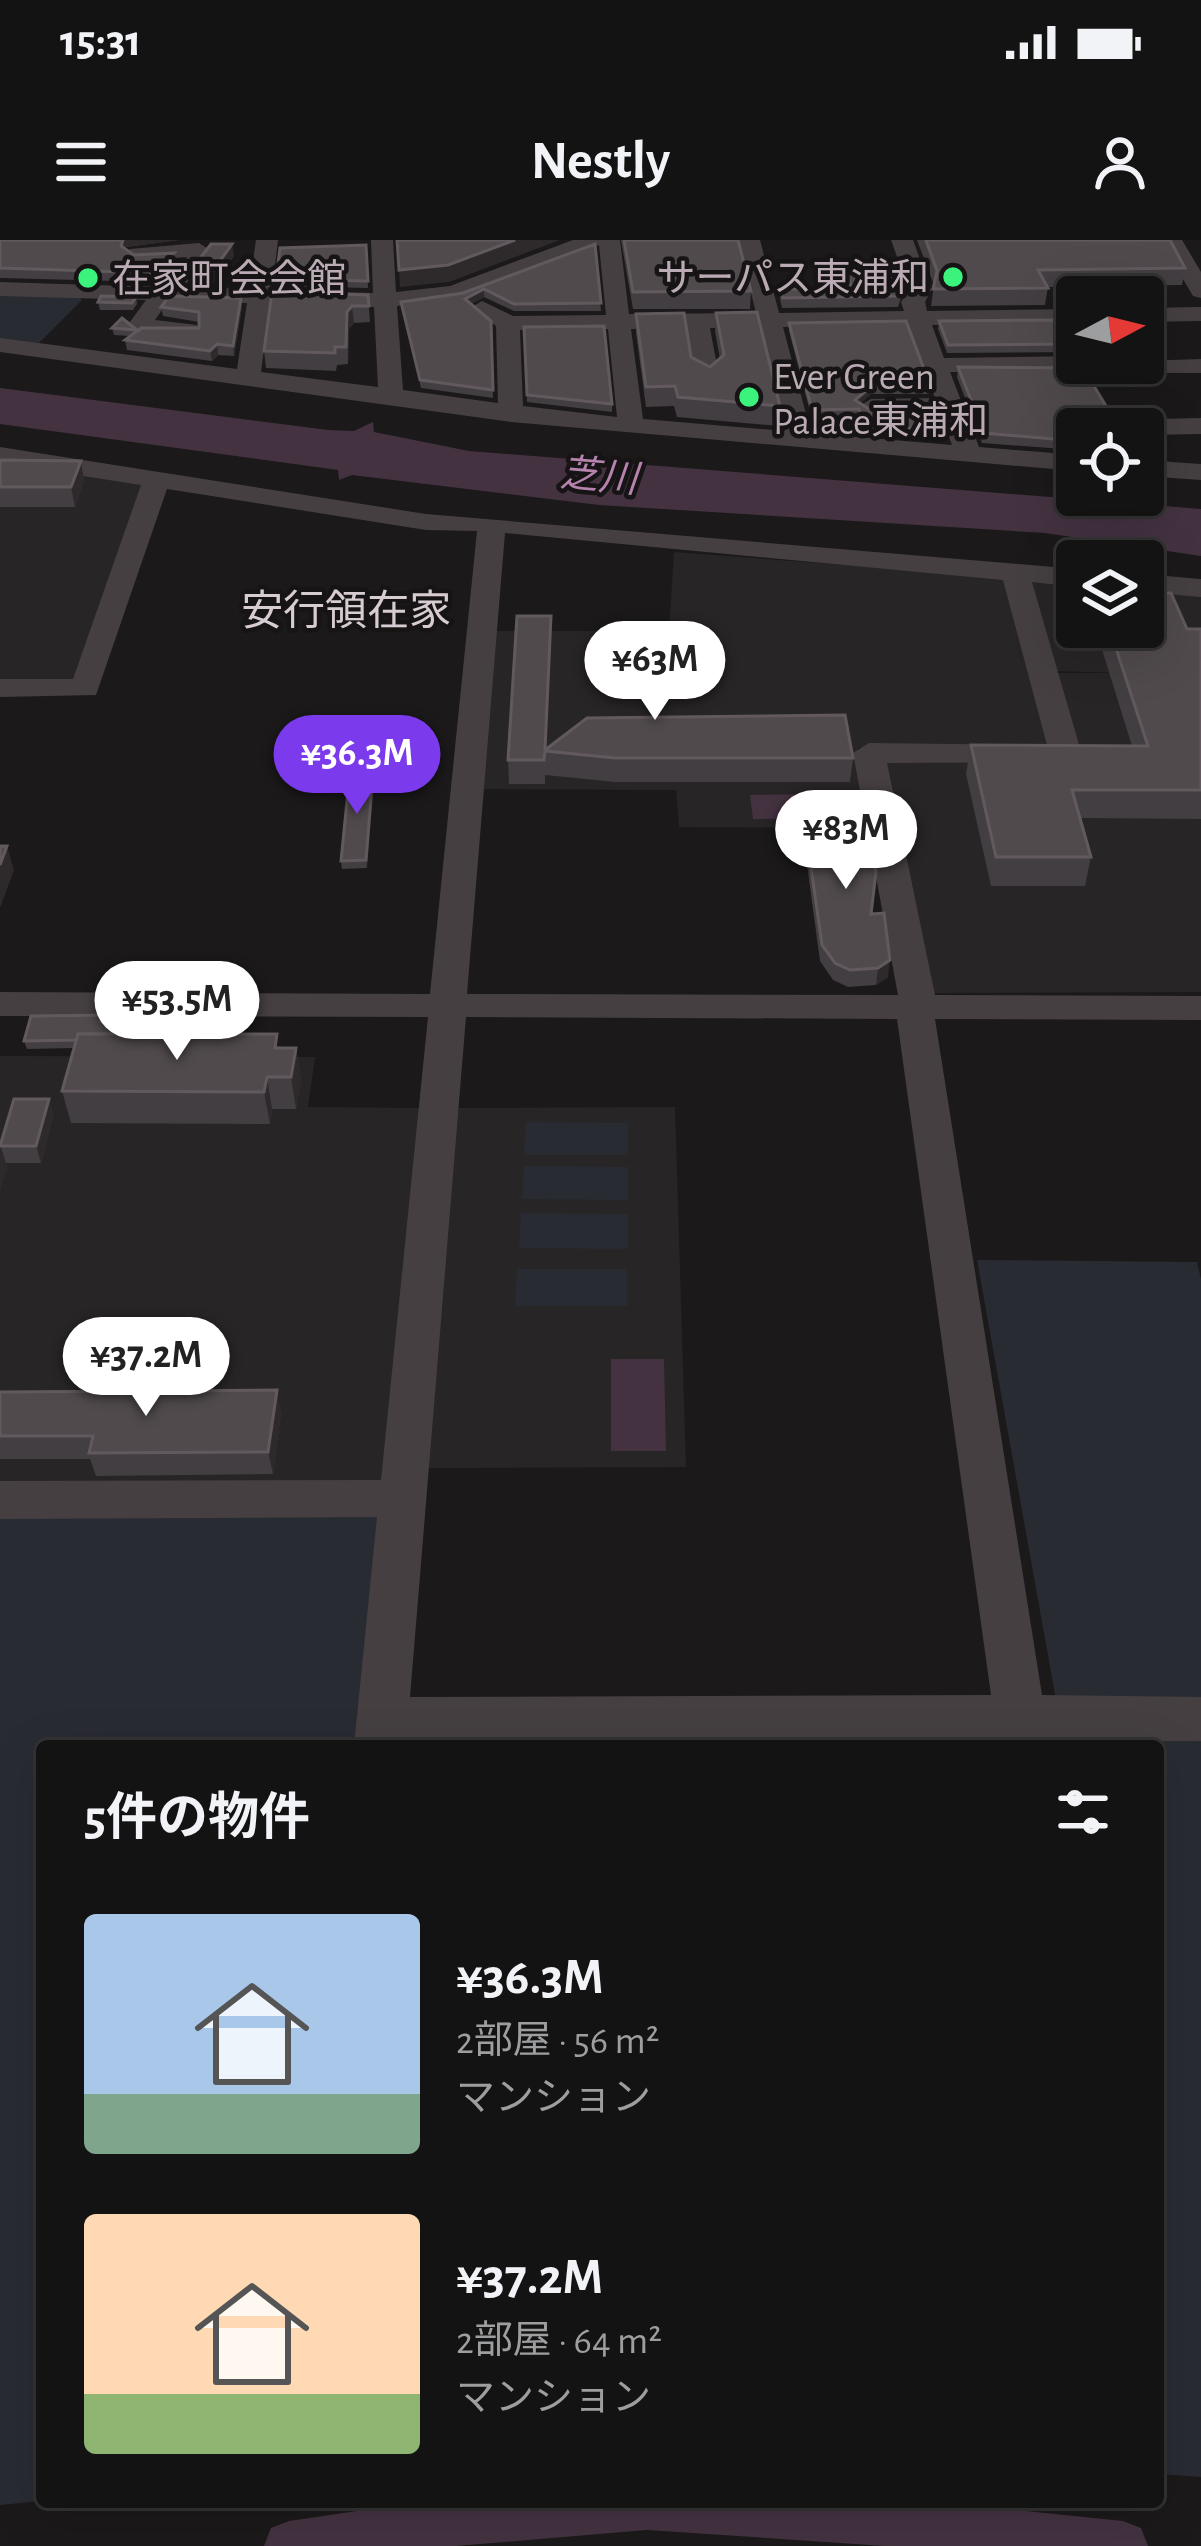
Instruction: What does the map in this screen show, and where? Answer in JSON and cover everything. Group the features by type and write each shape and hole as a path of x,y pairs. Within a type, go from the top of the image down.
{"street":[{"path":"248,379 267,240"},
{"path":"382,240 392,398"},
{"path":"0,289 388,300 454,292 593,240"},
{"path":"609,240 631,427"},
{"path":"749,240 801,443"},
{"path":"902,240 920,290 913,302 917,317 969,455"},
{"path":"1172,240 1201,291"},
{"path":"40,350 145,247 199,250 198,260 160,296 139,326 189,330"},
{"path":"454,292 508,323 1056,316"},
{"path":"1164,315 1201,314"},
{"path":"697,320 707,376"},
{"path":"508,323 511,414"},
{"path":"0,345 511,414 801,443 1056,461"},
{"path":"934,365 1056,361"},
{"path":"1164,364 1201,366"},
{"path":"871,407 950,405"},
{"path":"898,420 910,451"},
{"path":"1164,427 1201,426"},
{"path":"0,455 328,502 352,512 1056,577"},
{"path":"1164,469 1201,472"},
{"path":"0,688 85,688 157,478"},
{"path":"493,524 381,1733 1020,1718 1201,1719"},
{"path":"1016,574 1066,754 869,753 916,1007 1020,1718"},
{"path":"1164,585 1201,588"},
{"path":"0,1004 1201,1009"},
{"path":"0,1500 402,1498"}],"shaded area":[{"path":"0,292 82,300 38,344 0,342"},
{"path":"0,461 150,482 78,682 0,682"},
{"path":"674,552 1005,577 1055,747 858,748 869,828 679,827 676,790 477,789 494,631 669,631"},
{"path":"1027,578 1056,580 1056,648 1164,648 1164,591 1201,595 1201,992 933,993 879,758 1078,759 1055,673 1123,673 1053,671"},
{"path":"0,1056 315,1057 308,1107 426,1108 389,1488 0,1486"},
{"path":"675,1107 686,1467 419,1468 450,1108"},
{"path":"526,1122 628,1123 628,1155 524,1155"},
{"path":"524,1166 628,1167 628,1200 522,1199"},
{"path":"521,1213 628,1214 628,1249 519,1248"},
{"path":"977,1260 1197,1262 1201,1279 1201,1710 1058,1711"},
{"path":"517,1269 627,1269 627,1306 515,1306"},
{"path":"370,1502 387,1525 366,1740 36,1740 36,2502 0,2505 0,1507"},
{"path":"1201,1734 1201,2477 1164,2474 1164,1740 412,1740 412,1736"}],"water":[{"name":"芝川","path":"0,388 328,430 354,431 373,422 374,432 469,451 1056,498 1056,516 1164,516 1164,506 1201,509 1201,556 1164,551 1164,540 1092,540 1045,533 599,505 352,475 339,480 338,470 0,424"},
{"path":"843,794 846,818 753,819 750,795"},
{"path":"611,1359 664,1359 666,1451 611,1451"}],"building":[{"path":"0,240 123,240 121,246 134,255 174,253 154,273 0,268"},
{"path":"397,240 515,240 448,265 399,270"},
{"path":"624,240 738,240 751,291 633,292"},
{"path":"926,240 1170,240 1185,268 1038,270 1048,288 933,289 937,271"},
{"path":"211,244 232,244 213,271 191,270"},
{"path":"595,244 601,303 514,304 484,289 465,299 491,321 493,390 420,380 401,302 463,293"},
{"path":"366,245 368,281 276,279 280,248"},
{"path":"902,270 905,279 899,296 783,298 781,289 852,289 846,271"},
{"path":"272,292 368,295 369,306 352,306 347,312 346,347 335,347 335,353 264,351"},
{"path":"101,296 136,297 132,303 98,302"},
{"path":"169,296 241,298 233,346 217,344 210,351 125,340 141,328 199,328 199,312 161,307"},
{"path":"757,312 780,406 678,397 675,386 646,387 636,314 684,313 691,357 710,367 724,355 716,313"},
{"path":"122,318 137,330 112,328"},
{"path":"1056,320 1056,344 948,345 939,321"},
{"path":"906,321 930,385 872,386 855,400 872,411 938,409 946,431 865,424 859,409 812,410 789,323"},
{"path":"604,326 612,404 527,395 524,327"},
{"path":"958,367 1056,368 1056,384 1093,384 1107,408 1056,408 1056,439 984,433"},
{"path":"0,460 81,461 71,487 0,487"},
{"path":"1164,593 1171,593 1187,629 1201,629 1201,790 1072,790 1091,857 996,857 971,745 1148,746 1116,648 1164,648"},
{"path":"517,616 551,616 545,750 587,718 845,715 853,758 615,758 545,751 544,760 508,760"},
{"path":"350,771 373,773 366,860 341,861"},
{"path":"865,817 876,872 871,914 884,913 890,960 878,968 850,970 835,963 822,945 804,818"},
{"path":"116,1015 117,1034 24,1041 31,1016"},
{"path":"78,1034 277,1034 275,1048 296,1048 291,1077 267,1077 264,1092 62,1091"},
{"path":"14,1099 49,1099 36,1146 0,1146"},
{"path":"277,1390 268,1452 89,1453 93,1436 0,1436 0,1392"}],"waterway":[{"path":"289,2546 491,2516 604,2508"},
{"path":"692,2508 873,2520 1123,2546"}],"place":[{"name":"サーパス東浦和","path":"953,277"},
{"name":"在家町会会館","path":"88,278"},
{"name":"Ever Green Palace東浦和","path":"749,397"}],"district":[{"name":"安行領在家","path":"346,610"}]}
